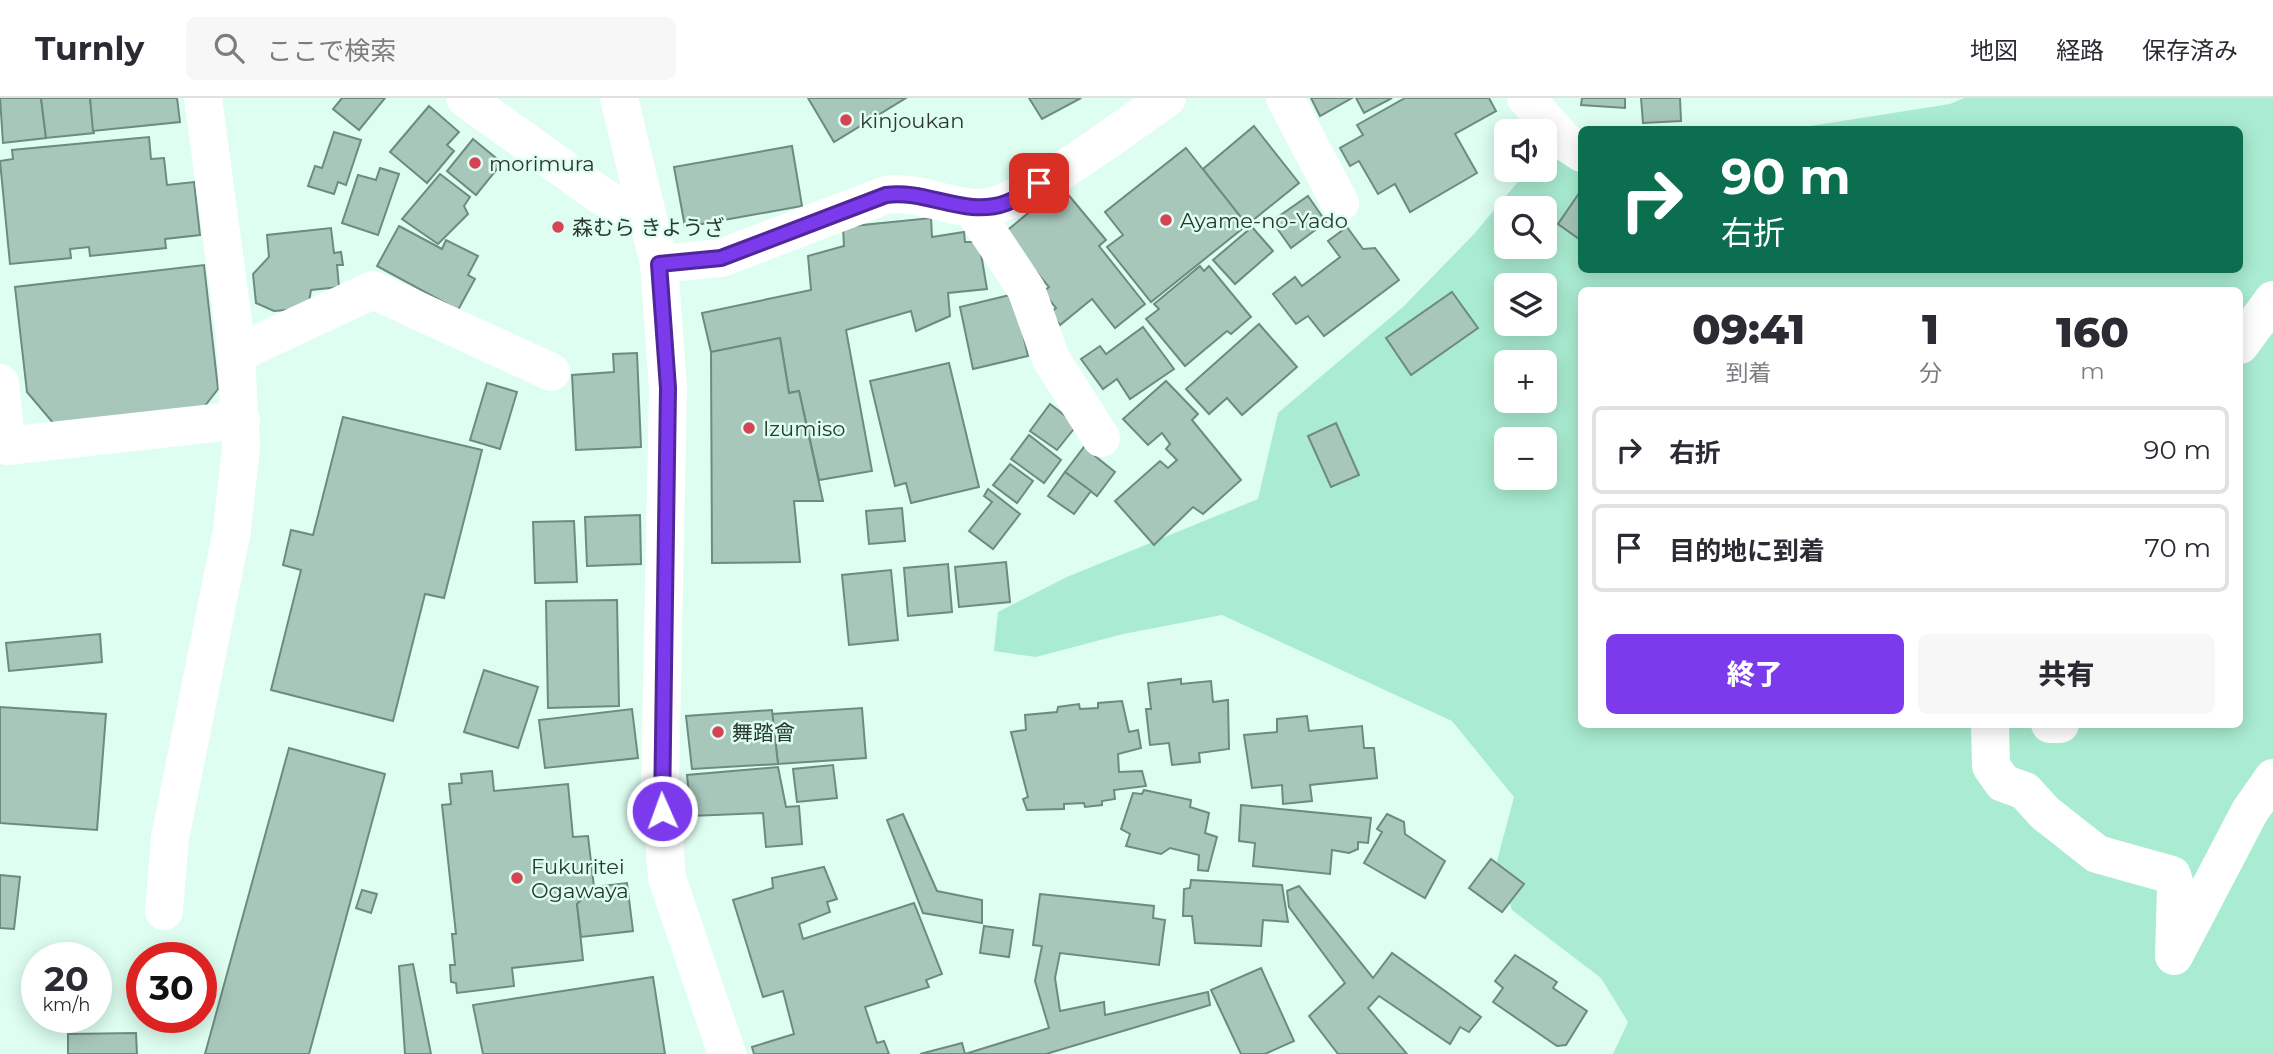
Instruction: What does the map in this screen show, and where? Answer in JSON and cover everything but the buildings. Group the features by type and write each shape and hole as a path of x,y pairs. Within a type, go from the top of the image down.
{"street":[{"path":"164,911 170,838 232,530 240,472 241,420 236,354 203,98"},
{"path":"465,98 597,193 646,222"},
{"path":"619,98 646,222 659,264 668,388 660,786 667,878 727,1054"},
{"path":"659,264 721,258 886,195 902,193 972,208 1007,203 1167,98"},
{"path":"1285,98 1340,203"},
{"path":"1526,98 1565,142 1578,150"},
{"path":"972,208 1026,289 1051,359 1101,438"},
{"path":"236,354 373,290 551,372"},
{"path":"2243,341 2273,300"},
{"path":"0,383 8,446 241,420"},
{"path":"1990,728 1991,766 2003,783 2025,791 2045,813 2097,854 2172,875 2176,889 2174,956 2250,811 2273,778"}],"green space":[{"path":"1964,98 2273,98 2273,1054 1613,1054 1628,1022 1601,978 1512,910 1497,861 1514,797 1452,721 1222,615 1123,634 1036,657 994,651 998,612 1067,577 1258,499 1278,413 1404,306 1494,210 1494,259 1557,259 1557,196 1506,196 1518,182 1557,182 1557,157 1578,155 1578,273 2243,273 2243,126 1810,126 1950,104"}],"place":[{"name":"kinjoukan","path":"846,120"},
{"name":"morimura","path":"475,163"},
{"name":"Ayame-no-Yado","path":"1166,220"},
{"name":"森むら きようざ","path":"558,227"},
{"name":"Izumiso","path":"749,428"},
{"name":"舞踏會","path":"718,732"},
{"name":"Fukuritei Ogawaya","path":"517,878"}],"route":[{"path":"662,811 660,786 668,388 659,264 695,263 721,258 886,195 902,193 967,208 986,208 1007,203 1039,183"}]}
